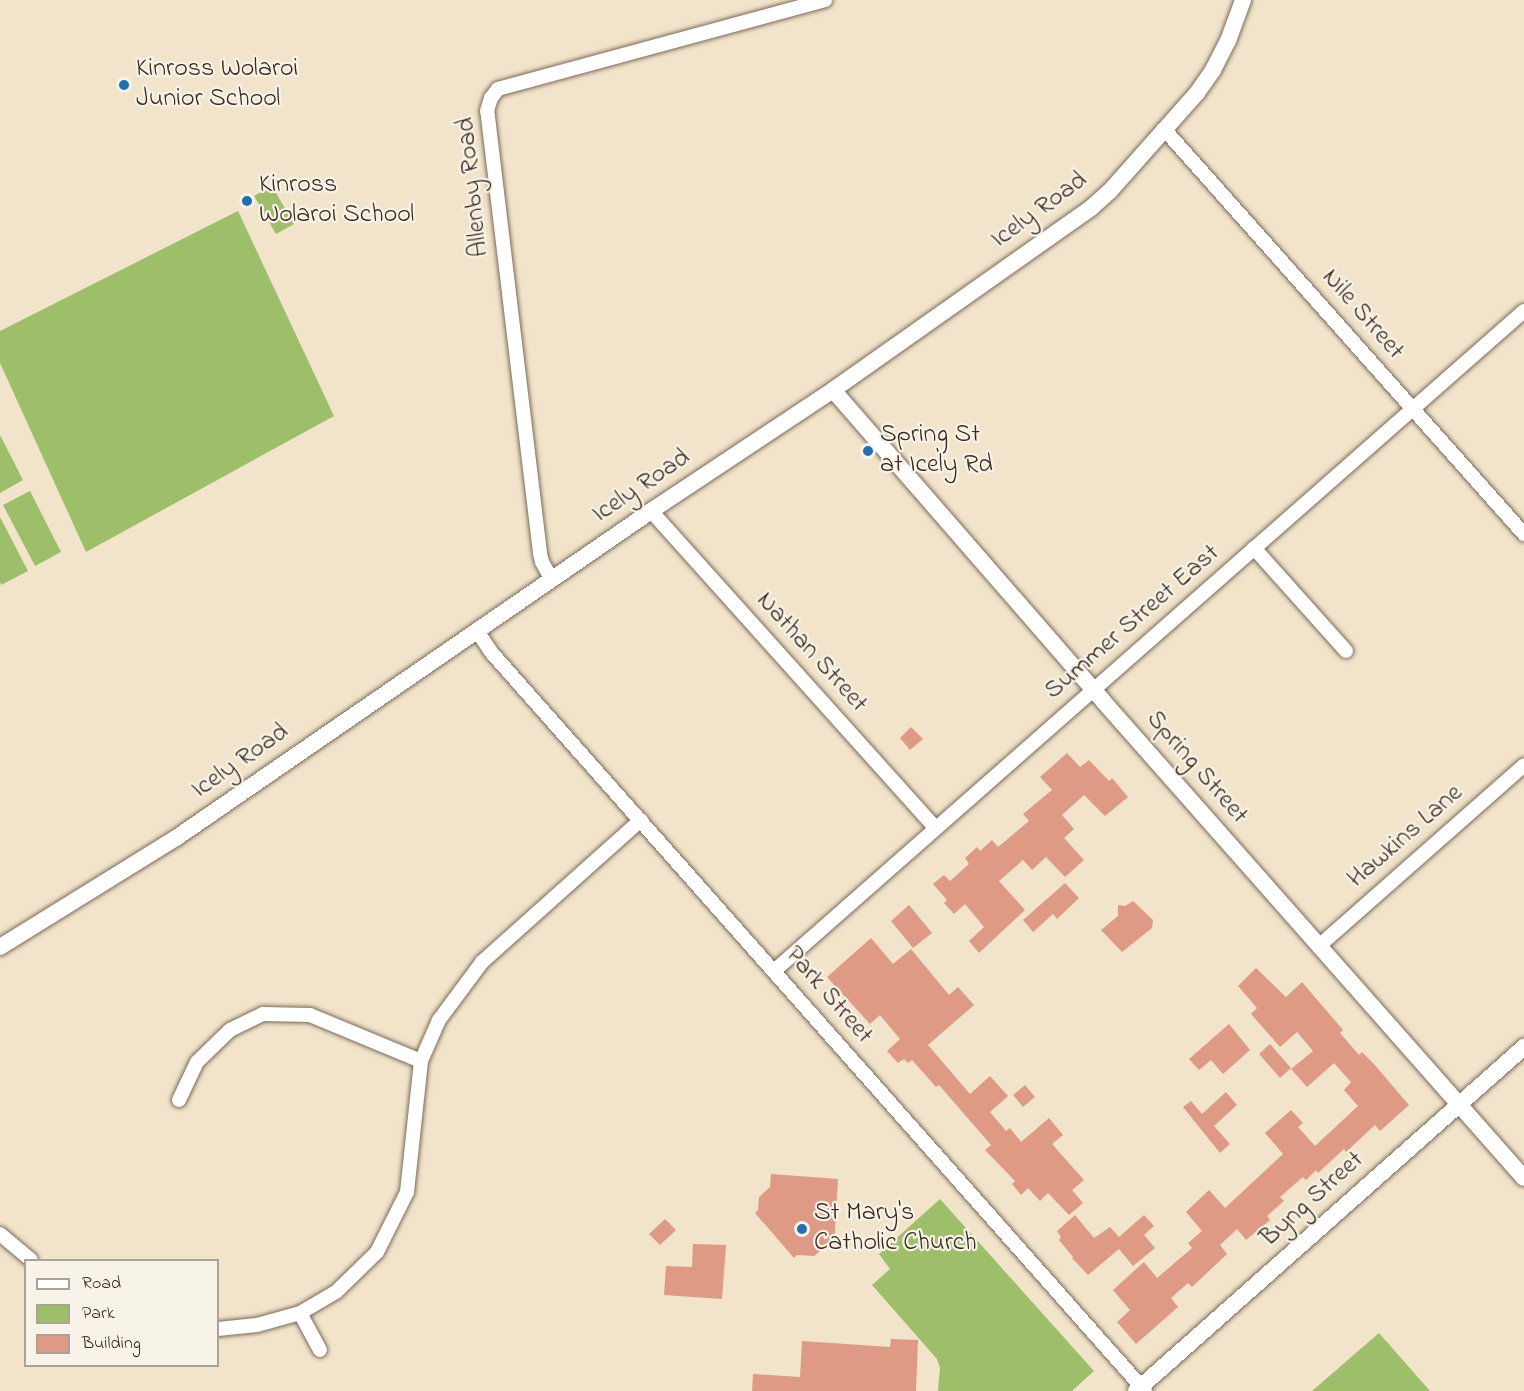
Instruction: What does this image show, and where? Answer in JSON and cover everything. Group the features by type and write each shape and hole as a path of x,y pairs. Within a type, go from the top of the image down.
{"street":[{"name":"Allenby Road","path":"552,580 542,562 540,553 488,111 491,98 498,89 825,0"},
{"name":"Icely Road","path":"0,947 145,859 651,511 833,390 1091,208 1110,191 1197,93 1213,70 1228,41 1243,0"},
{"name":"Nile Street","path":"1164,129 1524,534"},
{"name":"Summer Street East","path":"774,971 1524,311"},
{"name":"Spring Street","path":"833,390 1524,1178"},
{"name":"Nathan Street","path":"651,511 935,828"},
{"path":"1254,548 1346,651"},
{"name":"Park Street","path":"477,632 491,652 1141,1390"},
{"name":"Hawkins Lane","path":"1319,946 1524,765"},
{"path":"219,1329 257,1325 300,1313 336,1292 377,1252 406,1192 420,1061 439,1020 482,962 641,820"},
{"path":"178,1100 197,1062 230,1030 263,1014 310,1015 420,1061"},
{"name":"Byng Street","path":"1141,1390 1524,1047"},
{"path":"0,1234 30,1259"},
{"path":"300,1313 320,1350"}],"green space":[{"path":"272,186 294,224 276,234 254,196"},
{"path":"238,211 334,416 86,552 0,363 0,331"},
{"path":"0,435 23,480 0,493"},
{"path":"30,491 61,552 35,566 3,505"},
{"path":"0,517 28,571 1,585 0,582"},
{"path":"940,1199 1094,1371 1072,1391 938,1391 940,1368 937,1359 872,1285 890,1269 879,1254"},
{"path":"1379,1333 1430,1391 1312,1391"}],"building":[{"path":"911,727 923,739 910,750 900,738"},
{"path":"1067,753 1080,767 1089,760 1109,781 1112,778 1128,797 1105,816 1084,795 1062,815 1074,829 1064,838 1084,860 1065,877 1046,857 1032,870 1023,860 999,881 1025,910 979,953 969,941 984,927 965,904 954,914 944,903 947,900 933,884 944,875 950,881 969,864 965,858 977,847 980,851 992,840 998,847 1029,821 1023,814 1052,790 1040,777"},
{"path":"1065,883 1079,898 1057,919 1053,914 1033,932 1023,920"},
{"path":"1133,901 1153,920 1152,928 1122,952 1101,930 1118,916 1118,905 1125,906"},
{"path":"909,905 932,933 913,948 891,921"},
{"path":"871,938 893,964 911,949 949,995 958,987 974,1005 928,1045 970,1094 990,1076 1008,1096 990,1112 1006,1131 1010,1128 1021,1142 1049,1118 1063,1135 1052,1144 1084,1180 1072,1190 1083,1203 1069,1215 1048,1193 1040,1201 1028,1188 1021,1195 1012,1184 1015,1181 985,1150 991,1145 939,1085 936,1087 912,1060 908,1063 904,1059 898,1063 887,1051 900,1039 880,1015 870,1024 827,977"},
{"path":"1256,968 1286,997 1302,982 1343,1030 1340,1033 1359,1055 1362,1052 1373,1063 1409,1105 1380,1131 1375,1125 1346,1152 1344,1149 1318,1173 1316,1170 1306,1180 1303,1177 1280,1197 1284,1201 1267,1216 1270,1220 1246,1240 1237,1229 1220,1245 1227,1254 1192,1287 1188,1283 1171,1298 1178,1307 1136,1344 1117,1322 1130,1310 1113,1290 1144,1262 1157,1278 1192,1248 1188,1243 1202,1231 1186,1212 1209,1190 1225,1208 1283,1154 1265,1133 1291,1110 1303,1123 1298,1127 1315,1146 1358,1106 1344,1090 1351,1082 1334,1063 1307,1087 1291,1069 1313,1051 1297,1032 1280,1047 1251,1014 1257,1008 1238,986"},
{"path":"1229,1024 1250,1050 1223,1074 1211,1060 1199,1070 1189,1059"},
{"path":"1270,1044 1291,1068 1280,1078 1259,1054"},
{"path":"1025,1085 1035,1097 1023,1107 1013,1095"},
{"path":"1226,1092 1237,1105 1214,1126 1230,1144 1220,1153 1183,1107 1191,1101 1202,1114"},
{"name":"St Mary's Catholic Church","path":"771,1174 838,1179 834,1247 826,1246 814,1256 797,1255 794,1258 755,1213 758,1210 759,1197 770,1187"},
{"path":"1075,1215 1094,1238 1110,1227 1119,1237 1144,1215 1154,1226 1144,1235 1155,1248 1133,1266 1119,1249 1088,1275 1059,1240 1061,1237 1057,1231"},
{"path":"665,1219 676,1230 660,1245 649,1234"},
{"path":"693,1244 726,1245 722,1299 664,1295 666,1266 692,1267"},
{"path":"891,1339 918,1340 916,1391 752,1391 753,1374 800,1377 802,1341 890,1347"}],"place":[{"name":"Kinross Wolaroi Junior School","path":"124,85"},
{"name":"Kinross Wolaroi School","path":"247,201"},
{"name":"Spring St at Icely Rd","path":"868,451"},
{"name":"St Mary's Catholic Church","path":"802,1229"}]}
